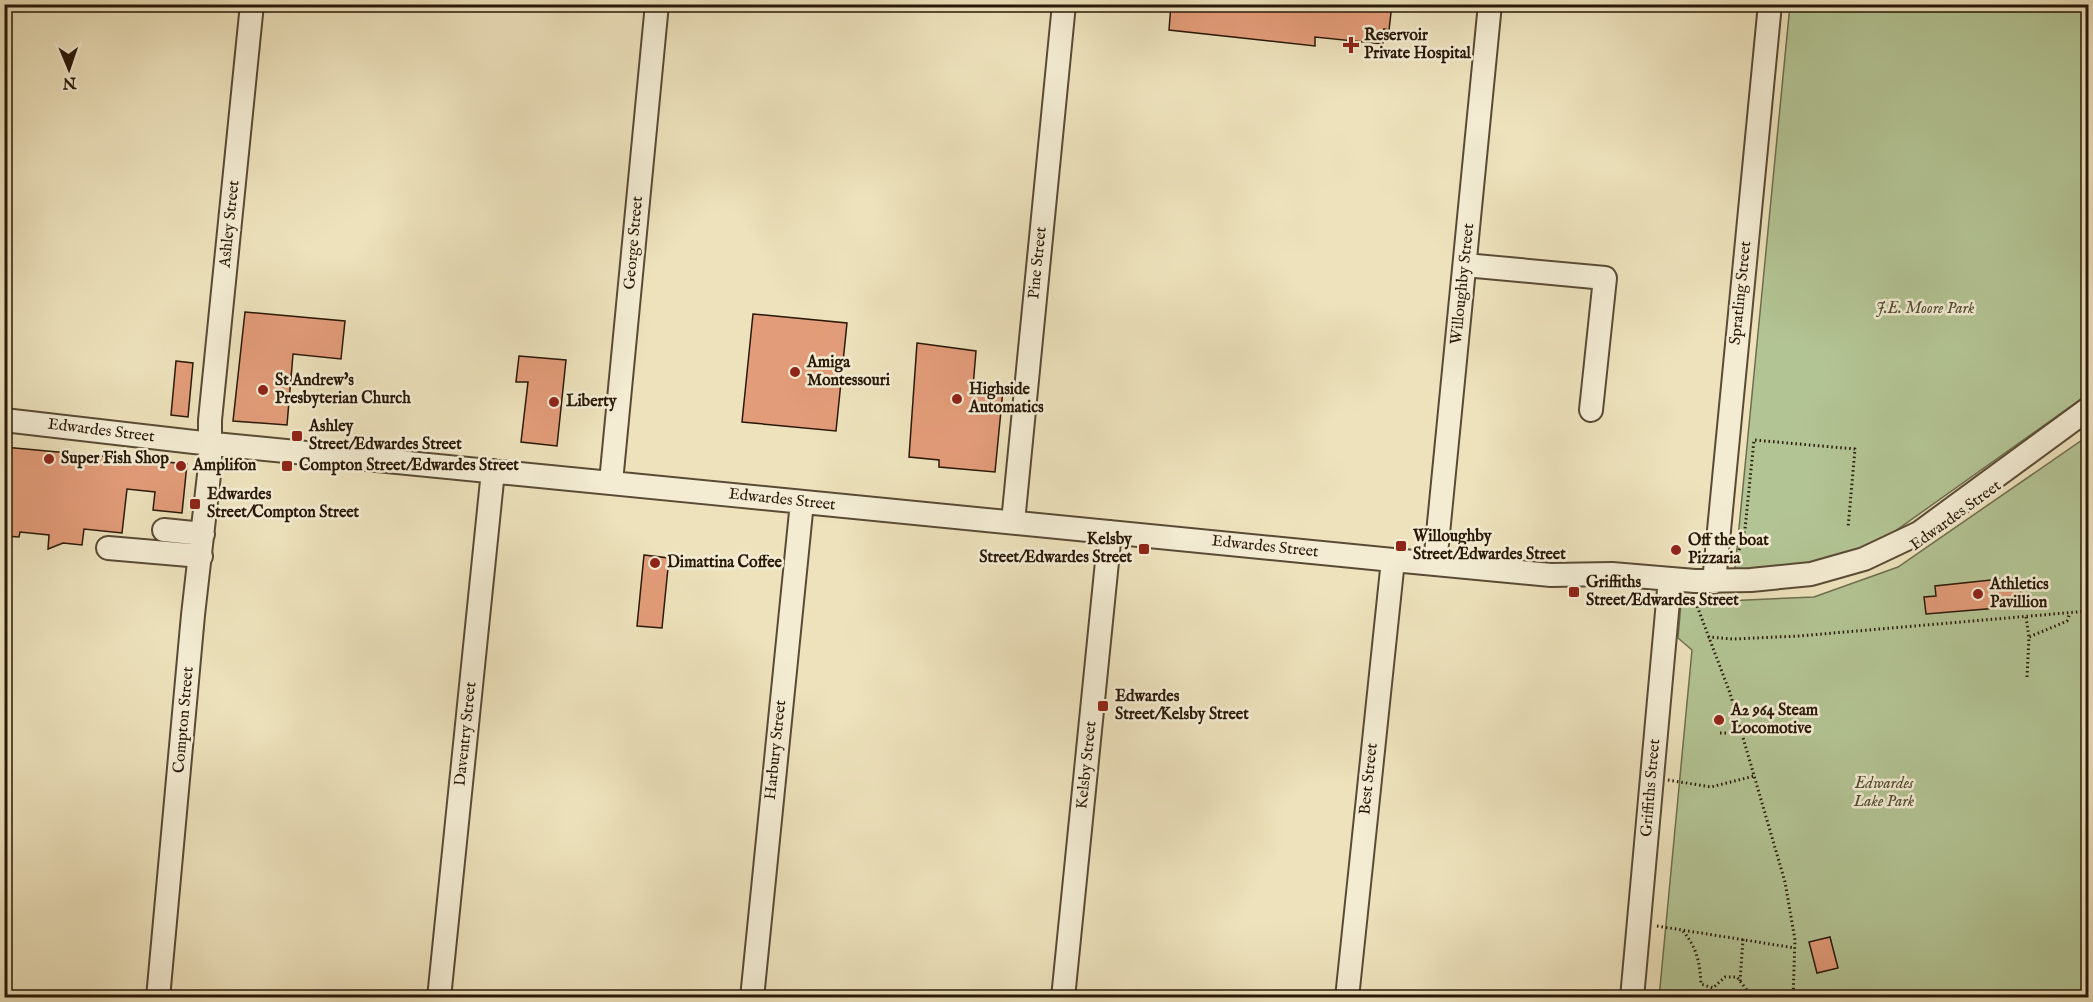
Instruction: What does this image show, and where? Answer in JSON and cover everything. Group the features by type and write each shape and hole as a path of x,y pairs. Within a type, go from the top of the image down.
{"street":[{"name":"Ashley Street","path":"209,444 252,4"},
{"name":"George Street","path":"611,482 657,4"},
{"name":"Pine Street","path":"1013,522 1064,4"},
{"name":"Willoughby Street","path":"1436,564 1490,4"},
{"name":"Spratling Street","path":"1714,582 1715,553 1770,4"},
{"path":"1465,265 1605,278 1591,410"},
{"name":"Edwardes Street","path":"1670,586 1785,578 1811,574 1864,560 1919,533 2088,409"},
{"name":"Edwardes Street","path":"4,420 209,444 1670,586 1711,594 1794,588 1872,568 1904,553 1953,521 2018,470 2056,434"},
{"name":"Compton Street","path":"158,998 210,466 209,444"},
{"name":"Daventry Street","path":"439,998 493,471"},
{"name":"Harbury Street","path":"752,998 802,502"},
{"path":"164,530 203,534"},
{"name":"Kelsby Street","path":"1063,998 1110,532"},
{"path":"108,548 201,556"},
{"name":"Best Street","path":"1347,998 1392,560"},
{"name":"Griffiths Street","path":"1632,998 1670,586"}],"path":[{"path":"1715,553 1738,554 1745,529 1754,440 1855,449 1848,528"},
{"path":"1694,602 1730,693 1790,906 1795,948 1793,998"},
{"path":"1708,637 1733,639 1799,636 2088,611"},
{"path":"2029,637 2067,621 2070,613"},
{"path":"2026,617 2029,637 2027,676"},
{"path":"1720,733 1742,732"},
{"path":"1652,777 1711,787 1754,776"},
{"path":"1666,928 1795,948"},
{"path":"1682,930 1692,942 1701,963 1701,984 1713,988 1725,977 1737,977 1748,998"},
{"path":"1740,981 1743,939"}],"green space":[{"name":"J.E. Moore Park","path":"1790,5 2088,5 2088,394 1884,539 1817,566 1735,569"},
{"name":"Edwardes Lake Park","path":"2088,436 2088,997 1659,998 1692,650 1678,638 1681,603 1814,597 1898,567"}],"building":[{"path":"1171,4 1392,4 1389,30 1384,29 1383,44 1315,37 1315,46 1169,30"},
{"name":"St Andrew's Presbyterian Church","path":"245,312 345,321 341,359 293,354 287,425 233,421"},
{"name":"Amiga Montessouri","path":"753,314 847,323 836,431 742,422"},
{"name":"Highside Automatics","path":"917,343 976,351 973,387 1003,390 995,472 939,467 939,460 909,457"},
{"path":"519,356 566,360 557,446 521,442 528,382 516,382"},
{"path":"176,361 193,363 188,417 171,415"},
{"path":"4,447 187,464 182,513 153,510 155,492 127,489 122,533 84,529 82,545 63,543 48,549 49,535 20,532 19,537 4,536 7,491 4,491"},
{"path":"644,555 669,558 662,628 637,626"},
{"name":"Athletics Pavillion","path":"2019,577 2022,606 1926,614 1924,597 1936,596 1935,586"},
{"path":"1830,937 1838,968 1817,973 1809,942"}],"place":[{"name":"Reservoir Private Hospital","path":"1351,45"},
{"name":"Amiga Montessouri","path":"795,372"},
{"name":"St Andrew's Presbyterian Church","path":"263,390"},
{"name":"Highside Automatics","path":"957,399"},
{"name":"Liberty","path":"554,402"},
{"name":"Ashley Street/Edwardes Street","path":"297,436"},
{"name":"Super Fish Shop","path":"49,459"},
{"name":"Amplifon","path":"181,466"},
{"name":"Compton Street/Edwardes Street","path":"287,466"},
{"name":"Edwardes Street/Compton Street","path":"195,504"},
{"name":"Willoughby Street/Edwardes Street","path":"1401,546"},
{"name":"Kelsby Street/Edwardes Street","path":"1144,549"},
{"name":"Off the boat Pizzaria","path":"1676,550"},
{"name":"Dimattina Coffee","path":"655,563"},
{"name":"Griffiths Street/Edwardes Street","path":"1574,592"},
{"name":"Athletics Pavillion","path":"1978,594"},
{"name":"Edwardes Street/Kelsby Street","path":"1103,706"},
{"name":"A2 964 Steam Locomotive","path":"1719,720"}]}
